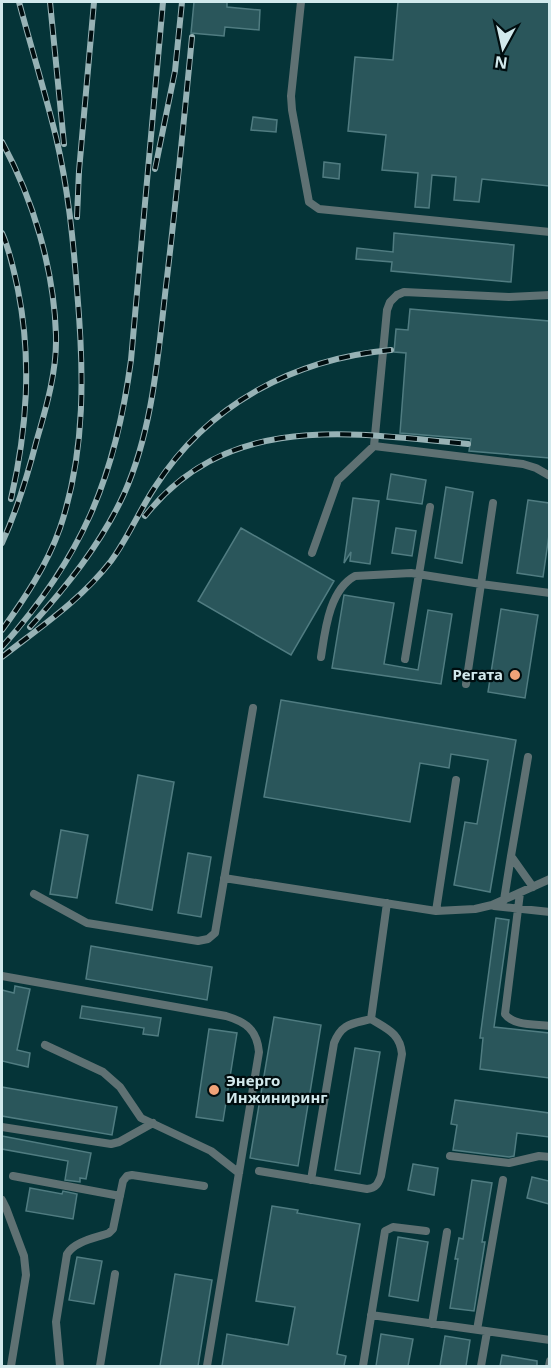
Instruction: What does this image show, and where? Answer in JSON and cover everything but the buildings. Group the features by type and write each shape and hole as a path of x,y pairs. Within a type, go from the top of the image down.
{"lane":[{"path":"301,2 291,96 309,202 313,206 319,209 549,232"},
{"path":"312,553 338,480 374,446 387,309 390,302 397,295 414,292 509,297 549,294"},
{"path":"374,446 523,465 536,468 549,476"},
{"path":"466,684 493,503"},
{"path":"405,659 430,507"},
{"path":"321,657 330,609 347,580 364,574 419,574 549,593"},
{"path":"34,894 87,923 198,941 208,939 215,933 253,708"},
{"path":"504,900 528,757"},
{"path":"436,911 456,780"},
{"path":"511,856 533,887"},
{"path":"224,878 436,911 475,909 492,905 549,879"},
{"path":"520,893 505,1014 514,1021 549,1026"},
{"path":"371,1019 387,903"},
{"path":"492,905 549,912"},
{"path":"2,976 226,1016 238,1019 249,1026 255,1034 259,1052 207,1366"},
{"path":"259,1171 311,1180 367,1189 378,1184 402,1054 400,1043 394,1034 371,1019 345,1026 338,1033 334,1043 311,1180"},
{"path":"45,1045 102,1072 113,1080 141,1118 211,1151 239,1173"},
{"path":"2,1127 111,1144 153,1123"},
{"path":"450,1156 509,1163 549,1156"},
{"path":"13,1176 120,1196"},
{"path":"60,1366 56,1322 67,1254 70,1248 77,1244 109,1233 115,1224 123,1181 127,1176 204,1186"},
{"path":"477,1330 503,1180"},
{"path":"2,1200 26,1265 11,1366"},
{"path":"363,1366 385,1231 393,1227 426,1231"},
{"path":"432,1324 447,1232"},
{"path":"100,1366 115,1274"},
{"path":"371,1316 549,1340"},
{"path":"481,1366 487,1332"},
{"path":"549,1361 549,1366"}],"shaded area":[{"path":"2,2 549,2 549,1366 2,1366"}],"railway":[{"path":"2,630 35,581 60,528 75,470 82,380 74,251 67,194 56,137 19,2"},
{"path":"50,2 64,144"},
{"path":"77,217 94,2"},
{"path":"2,647 30,614 74,548 104,479 115,442 131,360 163,2"},
{"path":"155,169 175,71 182,2"},
{"path":"30,627 94,548 124,494 142,444 153,392 160,338 192,37"},
{"path":"2,142 23,187 40,235 51,285 56,335 51,387 22,492 2,543"},
{"path":"2,233 10,254 18,290 26,369 24,421 11,499"},
{"path":"2,657 59,613 99,575 117,552 149,496 176,458 227,410 288,375 355,355 391,350"},
{"path":"145,516 178,482 214,459 253,444 294,436 336,434 468,444"}],"place":[{"name":"Регата","path":"515,675"},
{"name":"Энерго Инжиниринг","path":"214,1090"}]}
